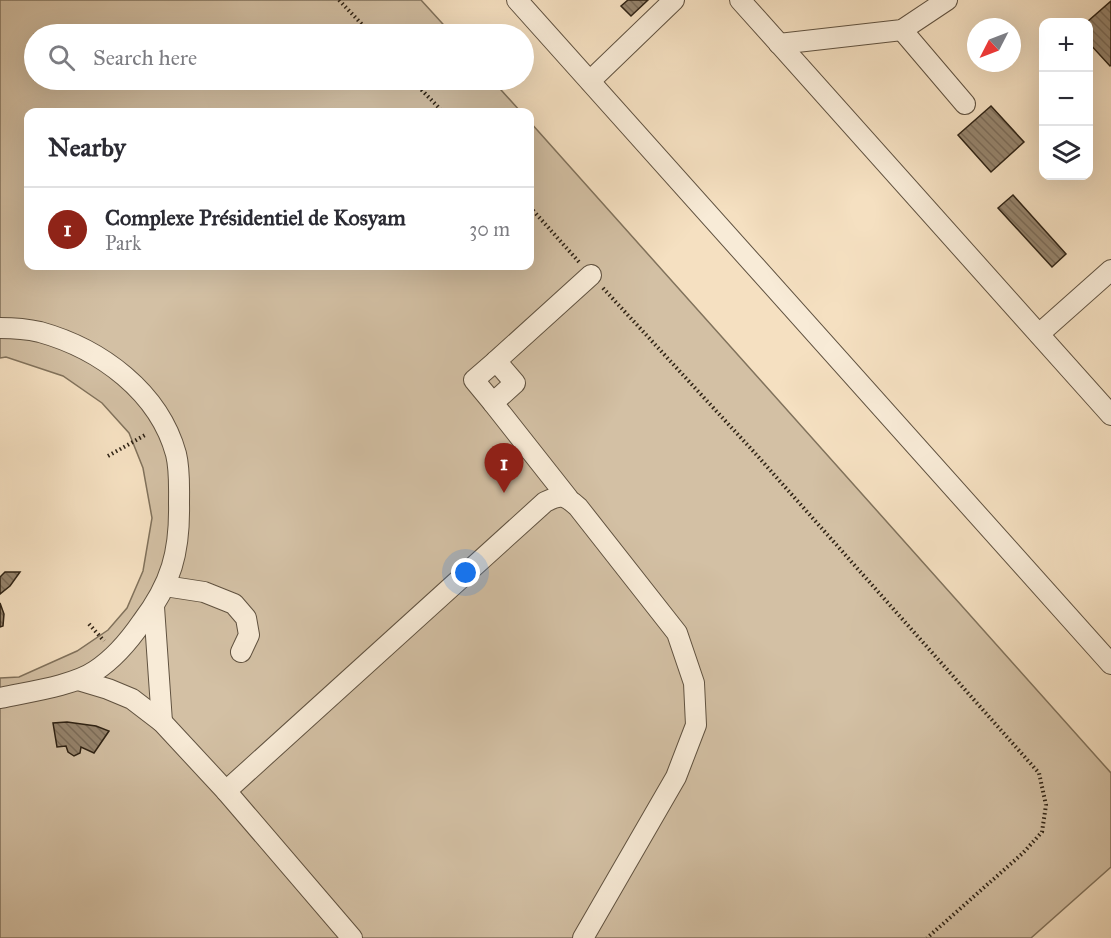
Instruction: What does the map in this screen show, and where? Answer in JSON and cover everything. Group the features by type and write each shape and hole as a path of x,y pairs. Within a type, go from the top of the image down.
{"lane":[{"path":"517,0 1111,664"},
{"path":"590,81 674,0"},
{"path":"740,0 1111,415"},
{"path":"779,44 902,30 947,0"},
{"path":"902,30 965,104"},
{"path":"1039,334 1111,270"},
{"path":"583,938 676,777 696,724 694,683 677,633 474,380 591,275"},
{"path":"0,328 18,328 39,332 84,350 127,377 141,390 164,425 177,456 180,524 174,563 154,607 111,660 78,680 0,698"},
{"path":"493,402 515,382 496,360"},
{"path":"226,791 545,502 557,496 568,498"},
{"path":"165,585 204,592 234,604 246,618 249,635 241,652"},
{"path":"154,607 162,722"},
{"path":"78,680 132,699 162,722 226,791 352,938"}],"path":[{"path":"339,0 362,24"},
{"path":"422,90 439,108"},
{"path":"534,211 754,452 1039,773 1046,805 1042,832 1023,853 927,938"},
{"path":"108,456 164,425"}],"shaded area":[{"path":"0,0 421,0 443,24 24,24 24,90 501,90 517,108 24,108 24,270 534,270 534,126 1111,773 1111,867 1031,938 0,938 0,678 19,677 77,651 108,630 127,608 143,571 152,518 143,468 129,433 102,403 63,376 6,357 0,358"}],"building":[{"path":"628,0 648,0 631,16 621,6"},
{"path":"1111,1 1110,66 1093,47 1092,18"},
{"path":"991,106 1024,142 991,172 958,135"},
{"path":"1013,195 1066,254 1052,267 998,208"},
{"path":"5,572 20,572 10,586 0,594 0,577"},
{"path":"0,603 4,614 3,626 0,627"},
{"path":"67,722 96,726 109,731 94,753 81,747 80,753 74,756 68,752 66,746 57,747 53,723"}],"place":[{"name":"Complexe Présidentiel de Kosyam","path":"504,493"}]}
